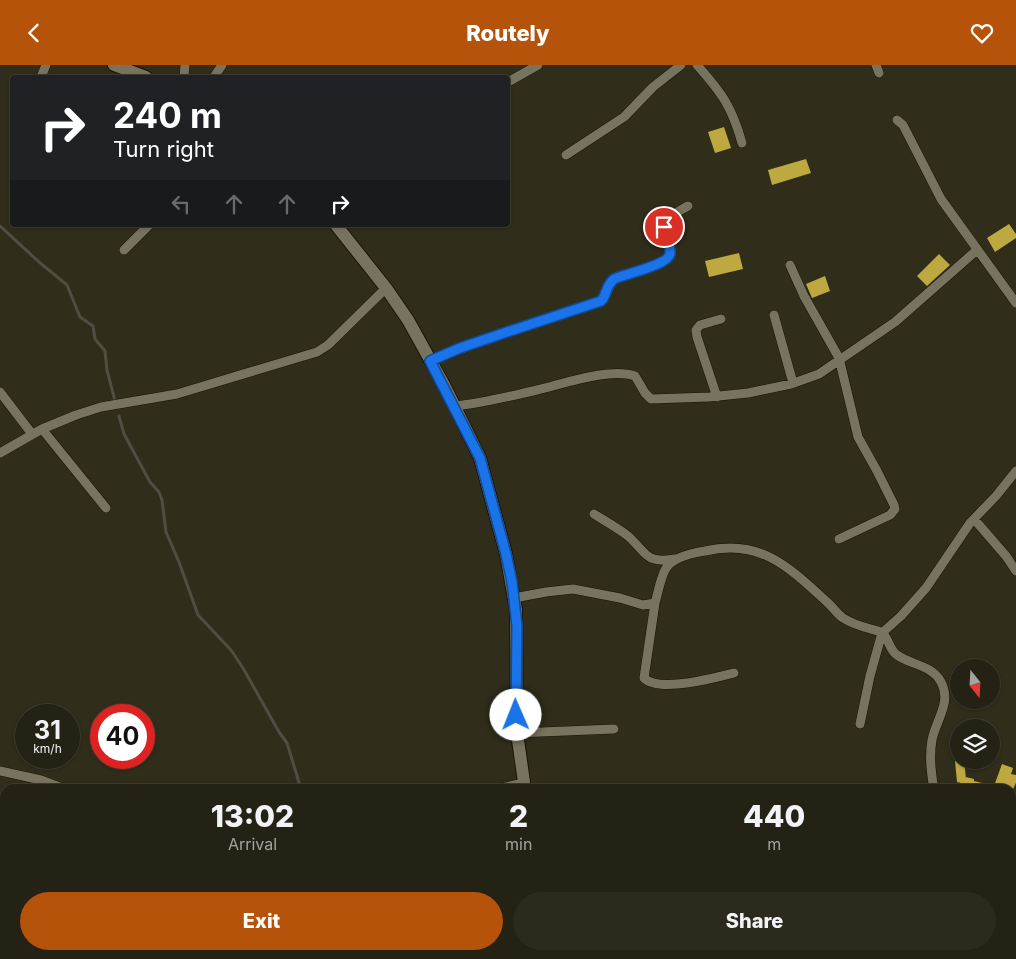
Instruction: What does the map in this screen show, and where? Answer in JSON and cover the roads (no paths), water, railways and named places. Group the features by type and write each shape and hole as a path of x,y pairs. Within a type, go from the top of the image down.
{"street":[{"path":"114,65 126,74"},
{"path":"510,81 538,65"},
{"path":"566,155 624,117 666,75 681,65"},
{"path":"697,65 729,105 742,143"},
{"path":"897,119 903,125 941,199 1016,303"},
{"path":"430,361 460,348 601,301 604,299 609,284 614,279 661,263 668,258 670,252 664,227 665,223 667,219 688,206"},
{"path":"124,250 147,227"},
{"path":"338,227 386,288 408,320 455,406 480,458 506,554 514,598 517,626 517,733 525,784"},
{"path":"455,406 474,404 574,381 621,373 635,376 651,399 717,397 748,393 793,383 819,373 895,322 977,249"},
{"path":"790,265 804,296 839,358 858,437 891,497 895,509 890,515 839,539"},
{"path":"0,453 42,429 101,407 177,394 317,352 328,345 386,288"},
{"path":"774,315 793,383"},
{"path":"717,397 696,330 700,325 721,319"},
{"path":"0,392 32,434"},
{"path":"42,429 106,508"},
{"path":"860,724 870,676 882,633 901,616 926,588 974,519 1016,471"},
{"path":"594,514 627,535 644,555 657,560 682,557 714,548 733,547 766,554 779,561 843,618 882,633 892,651 897,655 928,668 940,679 946,695 932,739 931,763 933,784"},
{"path":"974,519 1006,556 1016,571"},
{"path":"682,557 665,570 656,603 644,678 648,682 696,683 734,673"},
{"path":"514,598 573,589 620,598 644,605 656,603"},
{"path":"517,733 614,729"},
{"path":"0,771 52,784"}],"waterway":[{"path":"0,226 67,285 80,317 93,326 95,339 105,351 107,370 115,401"},
{"path":"119,416 124,434 150,482 159,492 162,500 166,532 198,615 231,650 243,668 287,743 299,784"}]}
